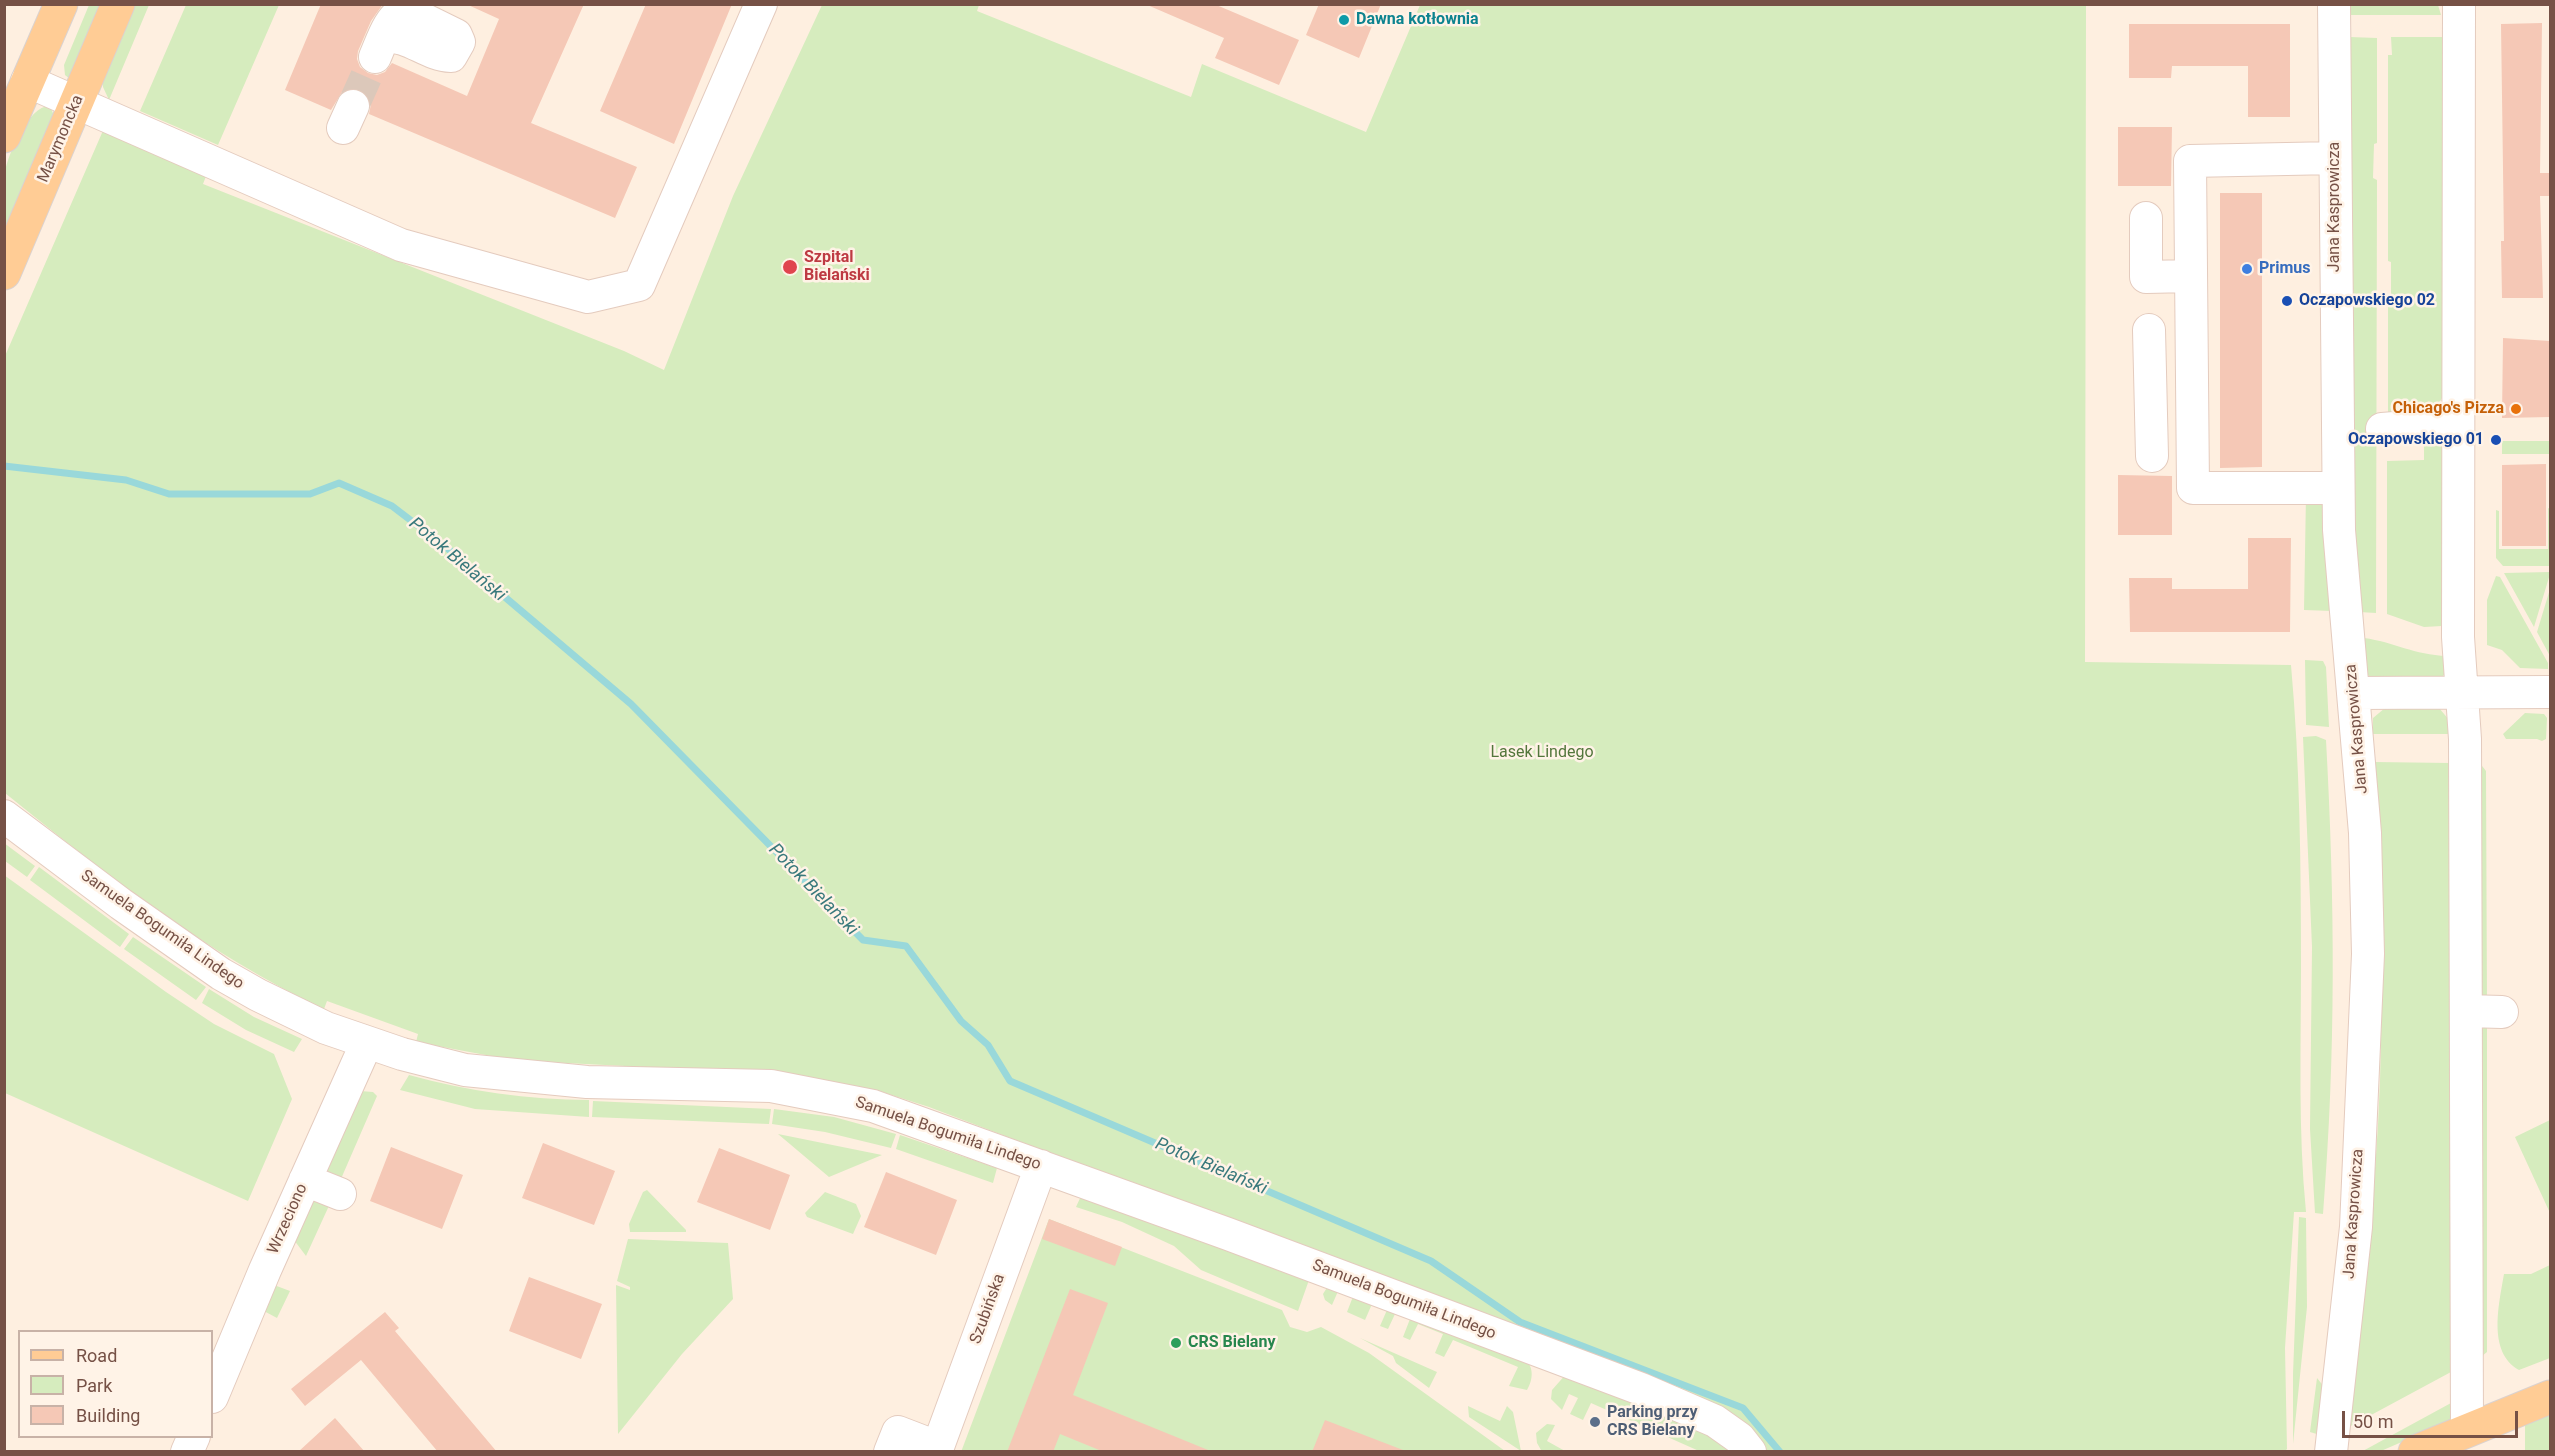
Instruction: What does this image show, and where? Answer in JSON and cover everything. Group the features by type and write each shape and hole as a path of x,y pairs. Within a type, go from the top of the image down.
{"main road":[{"path":"4,136 61,4"},
{"name":"Marymoncka","path":"4,273 118,4"},
{"path":"2415,1452 2467,1440 2550,1397"}],"street":[{"path":"27,81 401,244 588,297 639,285 761,4"},
{"name":"Jana Kasprowicza","path":"2331,1452 2355,1227 2368,954 2365,833 2355,693 2339,530 2334,4"},
{"path":"2459,4 2458,637 2465,747 2467,1440"},
{"path":"2335,158 2190,161 2191,276 2193,488 2338,488"},
{"path":"2146,218 2146,277 2191,276"},
{"path":"2152,456 2138,330 2192,329"},
{"path":"2382,429 2458,423"},
{"path":"2355,693 2550,692"},
{"name":"Samuela Bogumiła Lindego","path":"8,820 121,904 228,978 297,1015 367,1042 419,1059 483,1072 587,1082 761,1085 831,1095 882,1108 1641,1389 1715,1421 1739,1438 1750,1452"},
{"path":"2466,1011 2502,1012"},
{"name":"Wrzeciono","path":"213,1394 367,1042"},
{"name":"Szubińska","path":"936,1449 1041,1167"},
{"path":"305,1180 340,1194"},
{"path":"890,1452 898,1432 936,1449"},
{"path":"188,1452 194,1438"}],"green space":[{"path":"2351,4 2438,5 2441,15 2350,15"},
{"path":"89,5 103,5 71,80 65,75 64,65"},
{"path":"135,5 149,5 109,100 103,87 103,80"},
{"path":"186,5 279,5 218,145 140,111"},
{"name":"Lasek Lindego","path":"822,5 979,5 977,11 1191,97 1202,64 1366,132 1420,5 2086,5 2085,662 2291,665 2299,815 2301,1120 2306,1212 2294,1212 2285,1348 2287,1449 2284,1452 1766,1451 1761,1446 1076,1163 929,1107 879,1091 784,1074 507,1059 416,1042 418,1034 327,1001 324,1009 281,987 198,938 80,853 5,793 5,356 105,126 208,171 203,184 624,351 664,370 733,196"},
{"path":"2350,37 2377,38 2377,143 2374,144 2373,178 2377,180 2376,613 2359,612 2354,542"},
{"path":"2391,37 2442,37 2443,396 2435,411 2388,415 2388,296 2391,296 2391,262 2388,261 2388,55 2392,55"},
{"path":"50,106 55,118 5,238 3,188 7,164 15,143 27,122 42,108"},
{"path":"2437,435 2442,445 2442,626 2424,627 2387,614 2387,461 2424,460 2424,436"},
{"path":"2502,441 2550,441 2550,454 2502,454"},
{"path":"2306,495 2323,495 2332,611 2304,610"},
{"path":"2548,508 2550,509 2550,566 2503,566 2496,558 2496,510 2499,511 2499,549 2548,549"},
{"path":"2550,572 2550,574 2534,627 2504,573"},
{"path":"2496,576 2500,577 2548,663 2548,669 2520,668 2502,650 2487,645 2487,600"},
{"path":"2550,589 2550,656 2537,632"},
{"path":"2364,638 2424,653 2447,656 2447,672 2441,678 2371,678 2367,674"},
{"path":"2305,660 2323,661 2326,667 2329,727 2306,725"},
{"path":"2385,708 2439,708 2450,721 2450,734 2373,734 2373,718"},
{"path":"2525,713 2544,714 2547,718 2546,739 2542,741 2506,739 2503,734"},
{"path":"2316,736 2326,740 2333,977 2330,1094 2323,1214 2315,1213 2310,1129 2312,947 2303,737"},
{"path":"2375,762 2450,763 2451,1372 2347,1428 2369,1239 2380,1080 2381,944"},
{"path":"2479,762 2486,771 2487,1005 2480,1004"},
{"path":"4,843 35,866 27,877 5,861"},
{"path":"39,867 129,934 120,947 30,880"},
{"path":"4,875 214,1024 274,1054 292,1099 248,1201 5,1093"},
{"path":"133,937 206,987 196,1000 124,949"},
{"path":"209,989 254,1017 302,1039 294,1052 246,1030 202,1003"},
{"path":"2487,1017 2487,1352 2482,1356 2480,1019"},
{"path":"409,1075 453,1086 498,1093 589,1100 589,1117 475,1109 400,1090"},
{"path":"360,1091 373,1092 377,1096 337,1188 319,1181"},
{"path":"593,1101 771,1109 769,1124 592,1117"},
{"path":"774,1109 834,1117 896,1134 891,1148 825,1132 772,1124"},
{"path":"2550,1120 2550,1213 2515,1137"},
{"path":"778,1134 882,1155 829,1177"},
{"path":"900,1135 997,1168 993,1183 896,1149"},
{"path":"317,1190 333,1197 306,1256 294,1240"},
{"path":"647,1190 686,1232 630,1232 629,1224 643,1192"},
{"path":"825,1192 856,1204 861,1216 853,1234 807,1217 805,1213"},
{"path":"1081,1196 1309,1280 1298,1311 1201,1270 1174,1246 1122,1222 1076,1207"},
{"path":"2299,1217 2306,1218 2307,1307 2293,1444 2293,1374"},
{"name":"CRS Bielany","path":"1049,1219 1282,1310 1290,1327 1307,1332 1321,1327 1369,1353 1505,1451 961,1452"},
{"path":"628,1239 728,1243 733,1299 682,1354 618,1434 616,1285 630,1290 630,1287 617,1281"},
{"path":"2550,1265 2550,1358 2519,1370 2502,1352 2499,1340 2498,1313 2504,1274 2531,1274"},
{"path":"274,1285 290,1291 277,1318 262,1310"},
{"path":"1328,1286 1336,1286 1522,1356 1529,1363 1532,1372 1527,1390 1509,1386 1518,1367 1453,1340 1444,1357 1435,1353 1443,1334 1418,1324 1410,1340 1403,1337 1410,1319 1395,1314 1388,1329 1380,1326 1387,1310 1372,1304 1365,1320 1347,1312 1354,1294 1339,1289 1332,1305 1325,1300 1323,1294"},
{"path":"1360,1338 1437,1372 1429,1388 1396,1363 1393,1356"},
{"path":"1567,1373 1692,1423 1735,1451 1699,1451 1591,1403 1583,1420 1570,1414 1578,1398 1569,1394 1562,1410 1551,1399 1552,1390"},
{"path":"2317,1378 2325,1388 2320,1435 2310,1432"},
{"path":"2451,1403 2450,1421 2381,1451 2361,1452"},
{"path":"1468,1406 1500,1421 1507,1406 1513,1412 1521,1451 1469,1417"},
{"path":"2550,1412 2550,1451 2525,1452 2525,1422"},
{"path":"1547,1424 1555,1425 1547,1441 1565,1451 1541,1450 1537,1443 1536,1433"}],"building":[{"path":"321,4 383,4 371,21 358,51 357,59 360,67 368,73 377,75 385,72 392,63 467,96 499,19 466,4 584,4 531,123 637,167 615,218 369,114 371,104 367,95 360,89 351,88 342,92 331,110 285,90"},
{"path":"646,4 732,4 674,144 600,111"},
{"path":"1145,4 1214,4 1299,40 1279,85 1215,58 1224,38"},
{"name":"Dawna kotłownia","path":"1319,4 1381,4 1359,58 1306,35"},
{"path":"2542,23 2540,173 2550,173 2550,196 2540,196 2543,298 2502,298 2501,241 2504,241 2501,24"},
{"path":"2129,24 2290,24 2290,117 2248,117 2248,66 2172,66 2171,78 2129,78"},
{"path":"2118,127 2172,127 2171,186 2118,186"},
{"path":"2220,193 2262,193 2262,467 2220,468"},
{"path":"2503,338 2550,341 2550,417 2502,418"},
{"path":"2546,464 2546,546 2502,546 2502,465"},
{"path":"2118,475 2172,476 2172,535 2118,535"},
{"path":"2248,538 2291,538 2290,632 2130,632 2129,578 2172,578 2172,589 2248,589"},
{"path":"543,1143 615,1171 594,1225 522,1198"},
{"path":"391,1147 463,1175 442,1229 370,1201"},
{"path":"719,1148 790,1175 770,1230 697,1202"},
{"path":"886,1172 957,1200 936,1255 864,1227"},
{"path":"1049,1219 1122,1247 1115,1266 1042,1239"},
{"path":"529,1277 602,1304 581,1359 509,1331"},
{"path":"1070,1289 1108,1303 1073,1395 1213,1452 1104,1452 1060,1434 1053,1452 1007,1452"},
{"path":"385,1312 399,1328 395,1331 497,1452 438,1452 361,1360 305,1406 291,1389"},
{"path":"335,1418 365,1452 298,1452"},
{"path":"1325,1420 1403,1450 1403,1452 1312,1452"}],"waterway":[{"name":"Potok Bielański","path":"4,466 126,480 169,494 310,494 339,483 392,506 447,548 631,704 863,940 906,946 961,1021 988,1045 1010,1081 1431,1261 1520,1322 1743,1408 1780,1452"}],"tunnel":[{"path":"353,106 375,57"}],"place":[{"name":"Dawna kotłownia","path":"1344,20"},
{"name":"Szpital Bielański","path":"790,267"},
{"name":"Primus","path":"2247,269"},
{"name":"Oczapowskiego 02","path":"2287,301"},
{"name":"Chicago's Pizza","path":"2516,409"},
{"name":"Oczapowskiego 01","path":"2496,440"},
{"name":"CRS Bielany","path":"1176,1343"},
{"name":"Parking przy CRS Bielany","path":"1595,1422"}]}
